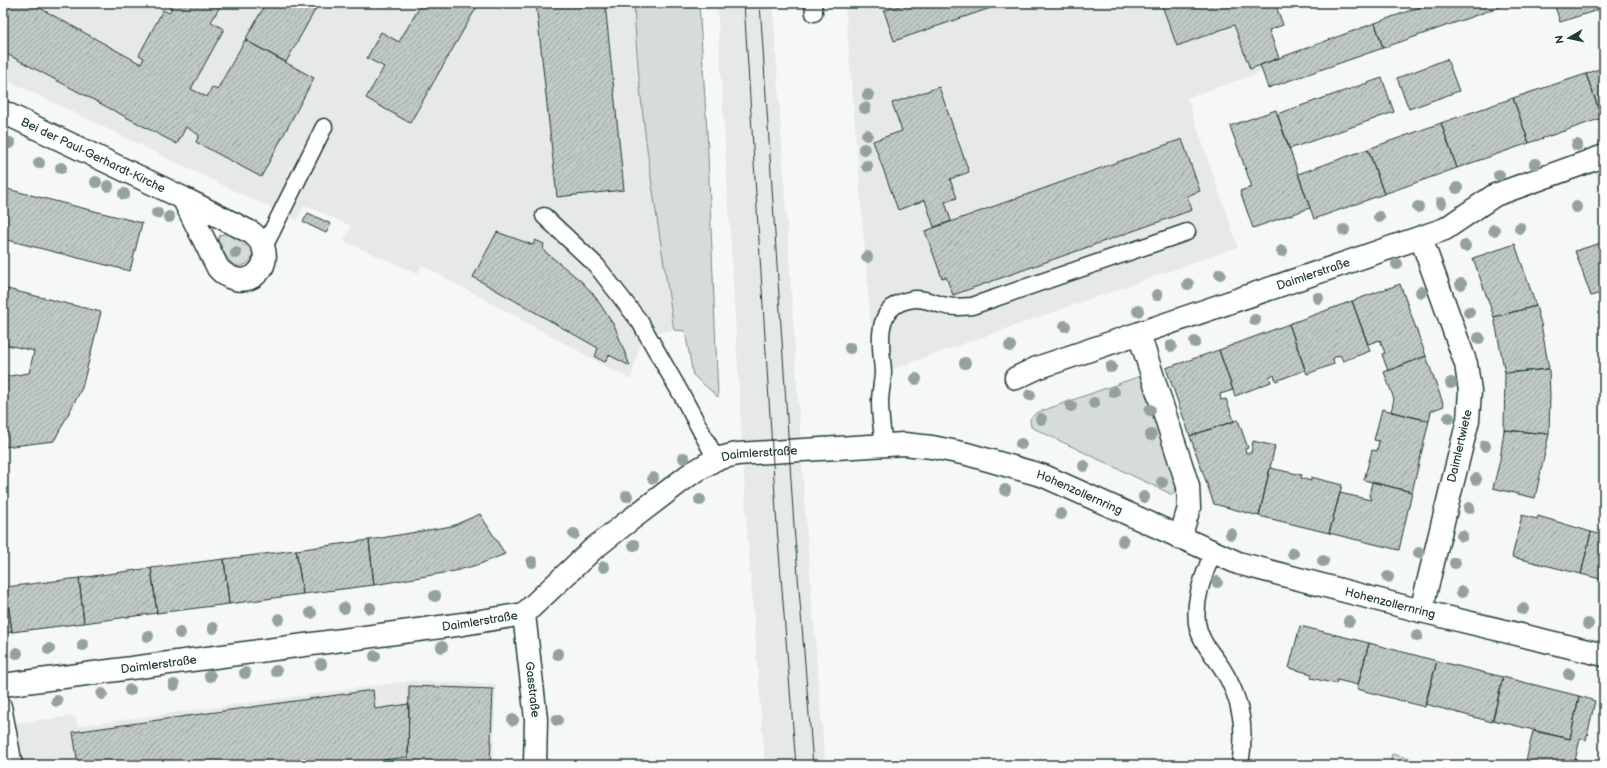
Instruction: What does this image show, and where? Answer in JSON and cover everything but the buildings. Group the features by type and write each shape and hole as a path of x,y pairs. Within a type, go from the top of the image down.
{"street":[{"name":"Bei der Paul-Gerhardt-Kirche","path":"3,112 183,198 252,234 259,239 264,247"},
{"name":"Daimlerstraße","path":"1016,378 1037,368 1445,229 1495,195 1604,156"},
{"path":"183,198 218,268 225,276 233,280 252,278 264,265 264,247"},
{"name":"Daimlertwiete","path":"1421,238 1466,364 1470,400 1468,420 1421,610"},
{"path":"1139,334 1188,486 1188,508 1180,538"},
{"name":"Daimlerstraße","path":"3,685 456,625 524,614 593,550 621,527 689,476 716,459 737,454 884,445 932,447 975,456"},
{"name":"Hohenzollernring","path":"975,456 1033,472 1073,488 1180,538 1238,563 1604,655"},
{"name":"Gasstraße","path":"524,614 536,719 536,765"}],"lane":[{"path":"264,247 324,127"},
{"path":"544,216 596,266 640,322 716,459"},
{"path":"884,445 880,403 883,372 880,343 882,324 889,312 895,306 902,302 917,299 951,307 972,306 1187,232"},
{"path":"1213,552 1198,591 1197,623 1201,637 1208,650 1222,668 1235,691 1242,714 1244,742 1240,765"},
{"path":"3,706 14,765"}],"shaded area":[{"path":"3,3 634,3 636,56 644,125 674,330 642,335 631,380 422,265 418,274 344,241 351,226 304,205 297,220 245,196 3,78"},
{"path":"717,3 773,3 806,525 825,765 765,765 747,528"},
{"path":"845,3 1275,3 1283,25 1269,30 1279,58 1260,65 1262,72 1187,98 1238,247 875,375"},
{"path":"409,681 496,684 493,765 3,765 3,724 75,716 77,726"}],"green space":[{"path":"634,3 699,3 707,131 718,397 693,375 685,331 674,330 644,126 636,44"},
{"path":"224,234 236,237 251,247 253,251 252,256 247,264 237,266 228,259 218,240 220,235"},
{"path":"1143,375 1178,483 1173,495 1031,427 1030,419 1036,413"},
{"path":"1392,754 1432,765 1390,765"}],"tram line":[{"path":"744,3 777,527 796,765"},
{"path":"760,3 794,526 813,765"}]}
